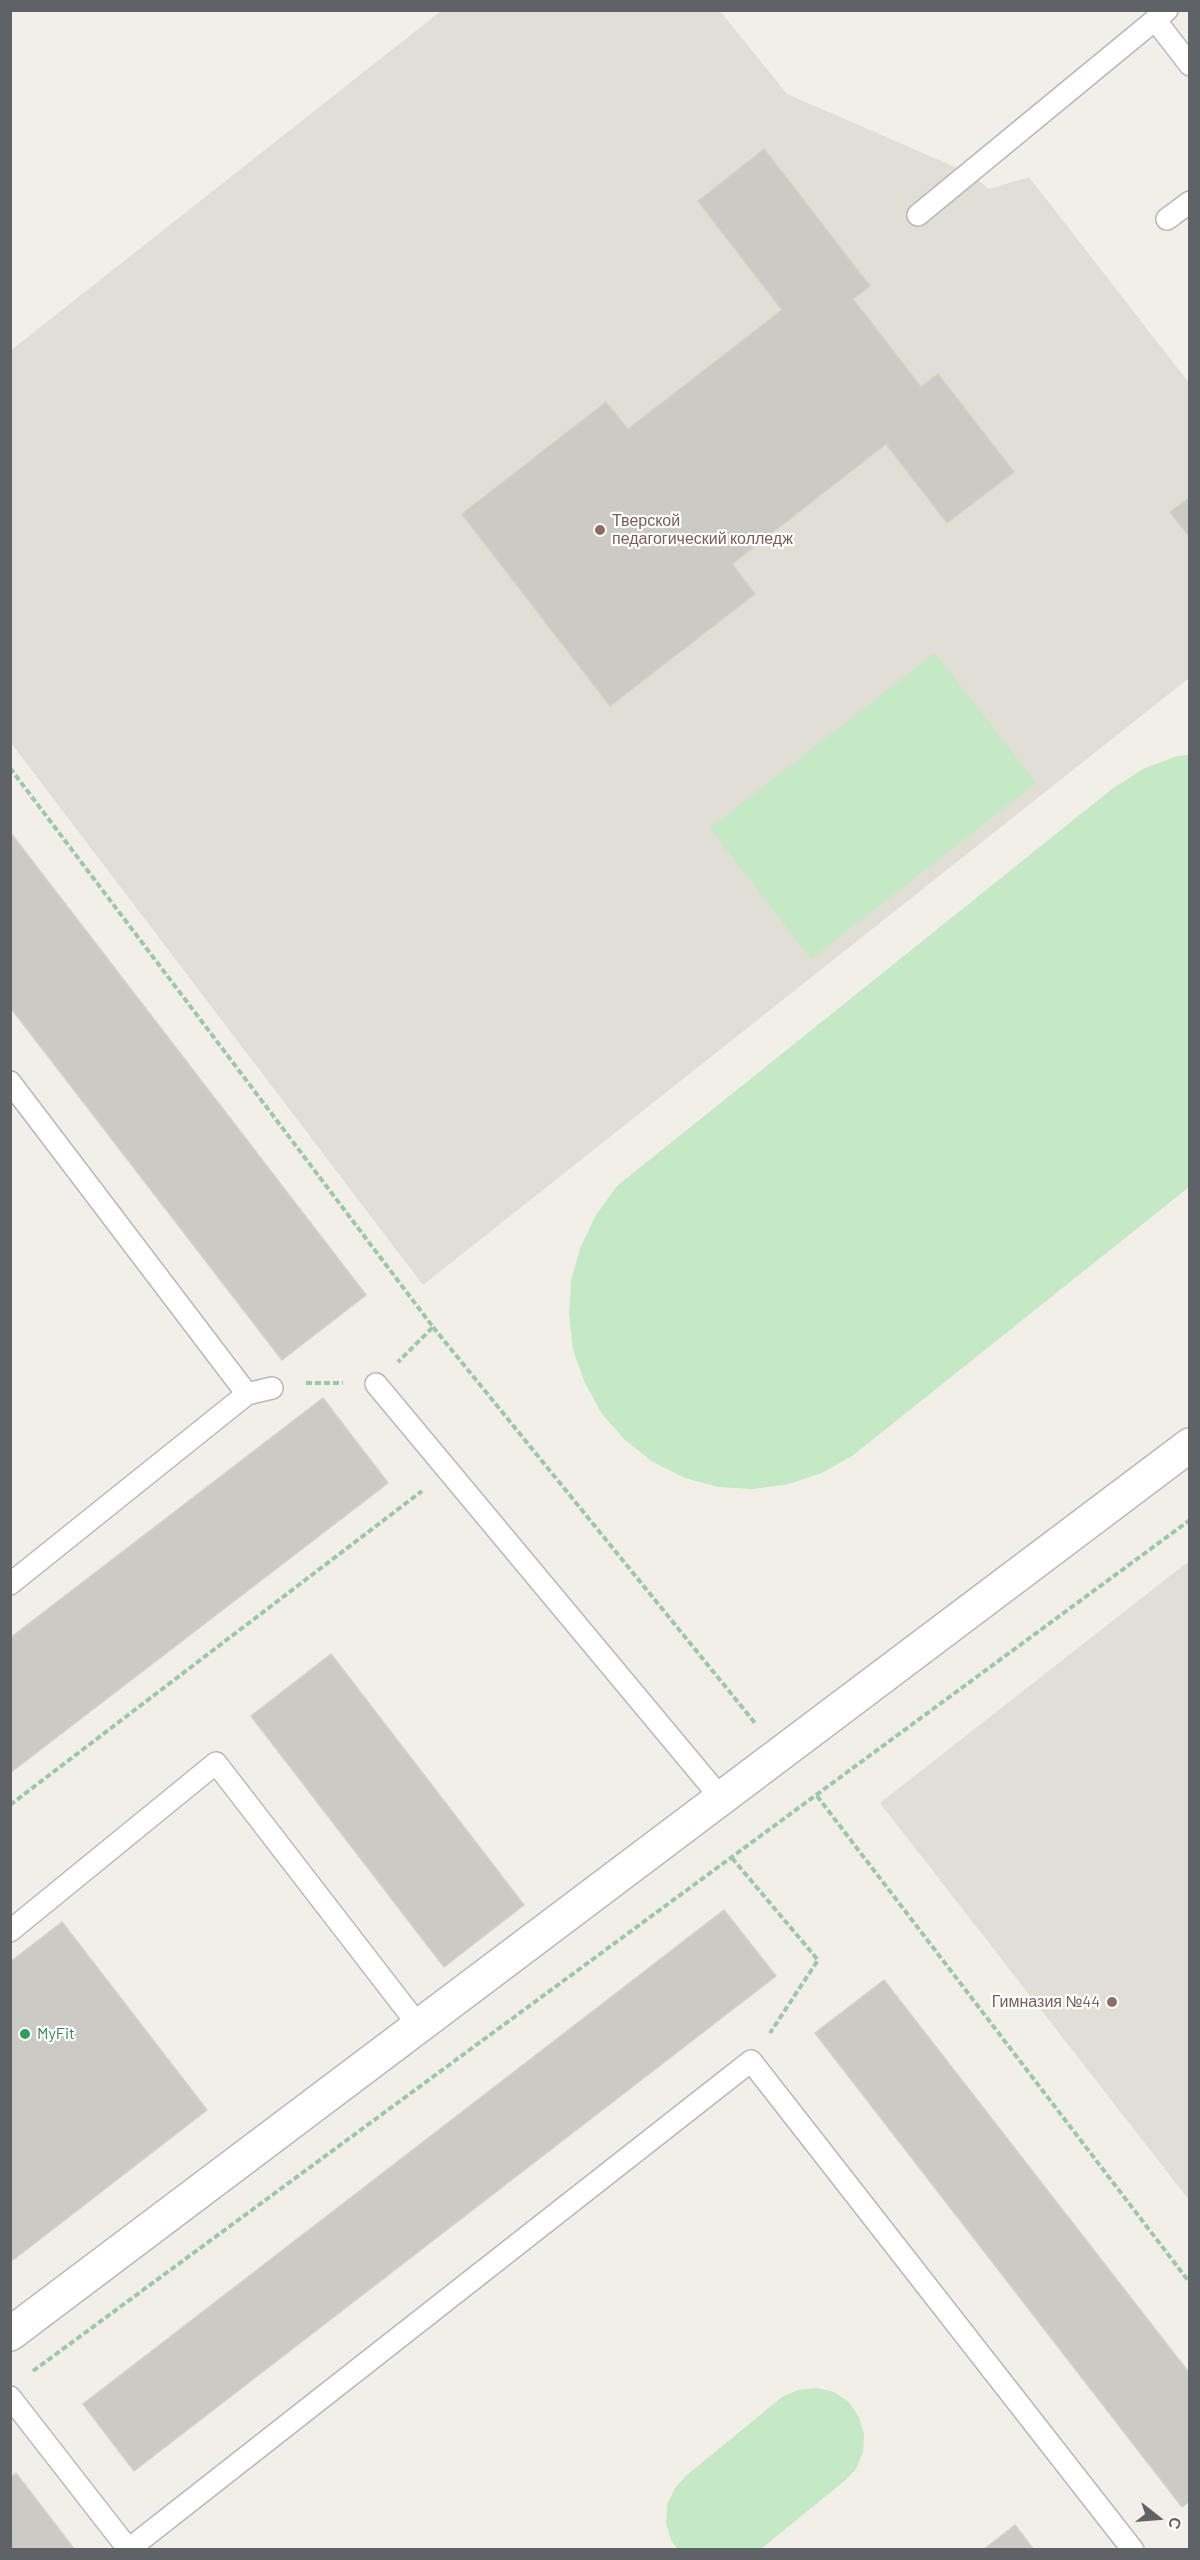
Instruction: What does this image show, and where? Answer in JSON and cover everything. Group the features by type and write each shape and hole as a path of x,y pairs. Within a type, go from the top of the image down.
{"street":[{"path":"15,2322 419,2026 1190,1445"}],"lane":[{"path":"918,215 1162,16 1190,65"},
{"path":"1167,219 1190,202"},
{"path":"10,1082 247,1394"},
{"path":"376,1384 721,1798"},
{"path":"10,1584 247,1394 272,1388"},
{"path":"10,1931 216,1763 419,2026"},
{"path":"10,2397 129,2549 751,2061 1133,2550"}],"path":[{"path":"10,768 433,1327 757,1725"},
{"path":"272,1388 298,1383 376,1384 433,1327"},
{"path":"10,1806 449,1470"},
{"path":"30,2374 1190,1520"},
{"path":"817,1796 1190,2283"},
{"path":"732,1858 818,1960 751,2061"}],"shaded area":[{"name":"Тверской педагогический колледж","path":"441,11 720,11 787,94 969,173 989,189 1029,177 1189,383 1189,678 423,1285 11,743 10,351"},
{"name":"Гимназия №44","path":"1189,1561 1189,2200 880,1803"}],"green space":[{"path":"935,653 1036,783 811,959 710,828"},
{"path":"1189,755 1189,1187 852,1456 822,1473 789,1484 753,1489 718,1487 685,1478 653,1462 625,1440 602,1414 585,1383 573,1350 569,1315 571,1280 581,1246 596,1215 617,1186 1112,789 1143,769 1177,756"},
{"path":"816,2388 834,2392 849,2402 859,2417 864,2434 863,2452 856,2469 761,2549 677,2549 671,2540 666,2523 667,2505 675,2488 687,2475 782,2397 798,2390"}],"building":[{"path":"764,149 870,286 853,299 921,387 938,374 1014,472 947,523 886,444 732,564 755,594 610,706 462,514 606,402 628,429 782,310 698,201"},
{"path":"1190,497 1190,538 1170,512"},
{"path":"10,832 366,1295 282,1360 10,1007"},
{"path":"323,1398 388,1483 10,1773 10,1638"},
{"path":"331,1654 524,1905 444,1967 251,1716"},
{"path":"724,1910 776,1976 134,2471 83,2404"},
{"path":"62,1922 207,2110 13,2260 10,2258 10,1962"},
{"path":"884,1980 1190,2374 1190,2501 1182,2507 815,2033"},
{"path":"16,2473 75,2550 10,2550 10,2477"},
{"path":"1015,2525 1034,2550 983,2550"}],"place":[{"name":"Тверской педагогический колледж","path":"600,530"},
{"name":"Гимназия №44","path":"1112,2002"},
{"name":"MyFit","path":"25,2034"}]}
